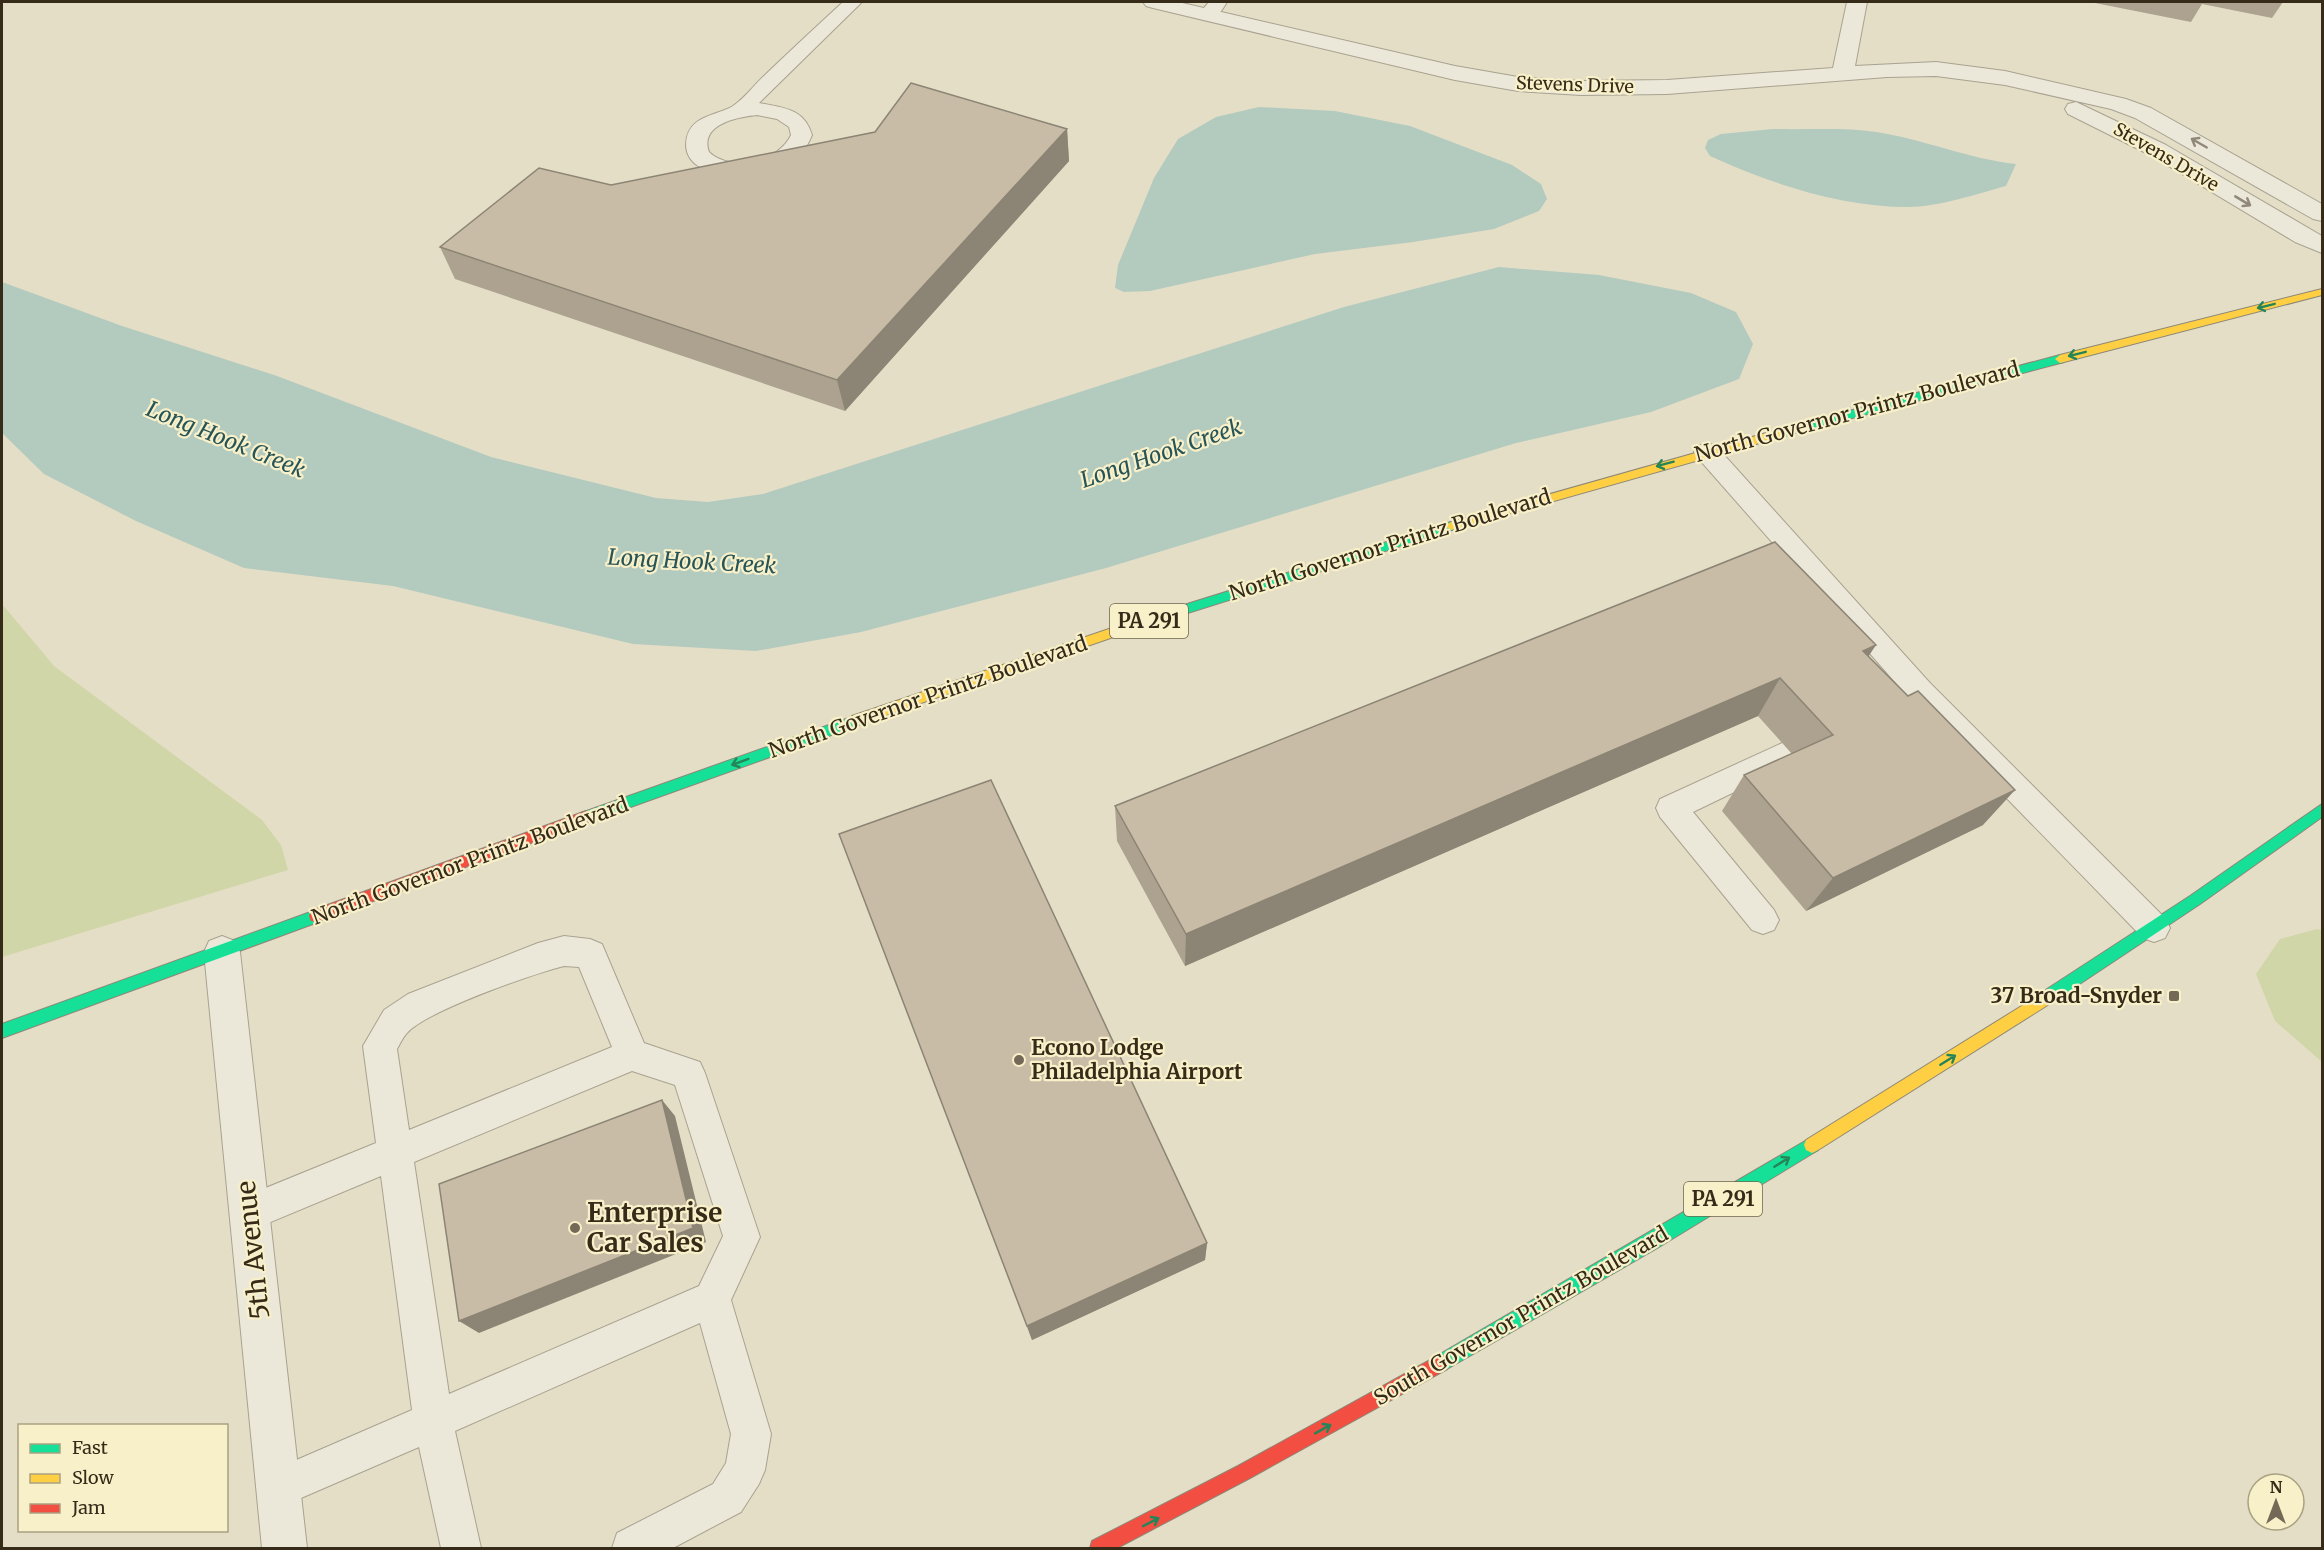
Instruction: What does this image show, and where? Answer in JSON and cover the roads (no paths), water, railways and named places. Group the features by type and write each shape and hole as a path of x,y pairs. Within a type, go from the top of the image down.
{"main road":[{"name":"North Governor Printz Boulevard","path":"2,1031 815,735 1152,620 1400,540 1586,485 1938,389 2322,292"},
{"name":"South Governor Printz Boulevard","path":"1099,1548 1177,1509 1640,1250 1983,1038 2154,928 2322,810"}],"street":[{"name":"Stevens Drive","path":"1153,2 1213,8 1446,71 1529,85 1581,88 1667,87 1843,73 1936,69 2005,78 2118,104 2143,113 2322,214"},
{"path":"1843,73 1857,2"},
{"name":"Stevens Drive","path":"2005,78 2132,136 2304,237 2322,245"},
{"name":"5th Avenue","path":"222,952 285,1548"}],"lane":[{"path":"739,111 773,111 788,116 798,124 802,133 800,143 792,153 778,162 761,168 728,169 702,159 696,151 695,141 700,132 722,116 739,111 853,2"},
{"path":"1707,452 1920,691 2154,928"},
{"path":"1892,703 1920,691"},
{"path":"1763,920 1671,808 1791,751"},
{"path":"461,1548 434,1420 380,1046 396,1021 420,1005 538,958 564,951 591,954 632,1055"},
{"path":"249,1213 632,1055 688,1073 742,1237 712,1299 278,1488"},
{"path":"632,1548 727,1498 745,1470 752,1434 712,1299"}],"water":[{"path":"1259,107 1335,111 1410,126 1512,165 1541,184 1547,199 1539,211 1494,229 1315,254 1150,291 1124,292 1115,288 1118,265 1154,178 1178,139 1216,117"},
{"path":"1773,129 1863,130 2016,164 2006,186 1932,205 1883,206 1832,198 1757,176 1710,156 1705,148 1708,140 1721,134"},
{"name":"Long Hook Creek","path":"1499,267 1599,275 1691,293 1736,312 1753,344 1739,379 1651,412 1516,443 1106,568 861,632 756,651 633,644 393,586 244,568 136,521 44,474 2,433 2,282 122,326 277,376 491,457 656,498 708,502 763,494 1344,307"}],"place":[{"name":"37 Broad-Snyder","path":"2174,996"},
{"name":"Econo Lodge Philadelphia Airport","path":"1019,1060"},
{"name":"Enterprise Car Sales","path":"575,1228"}]}
